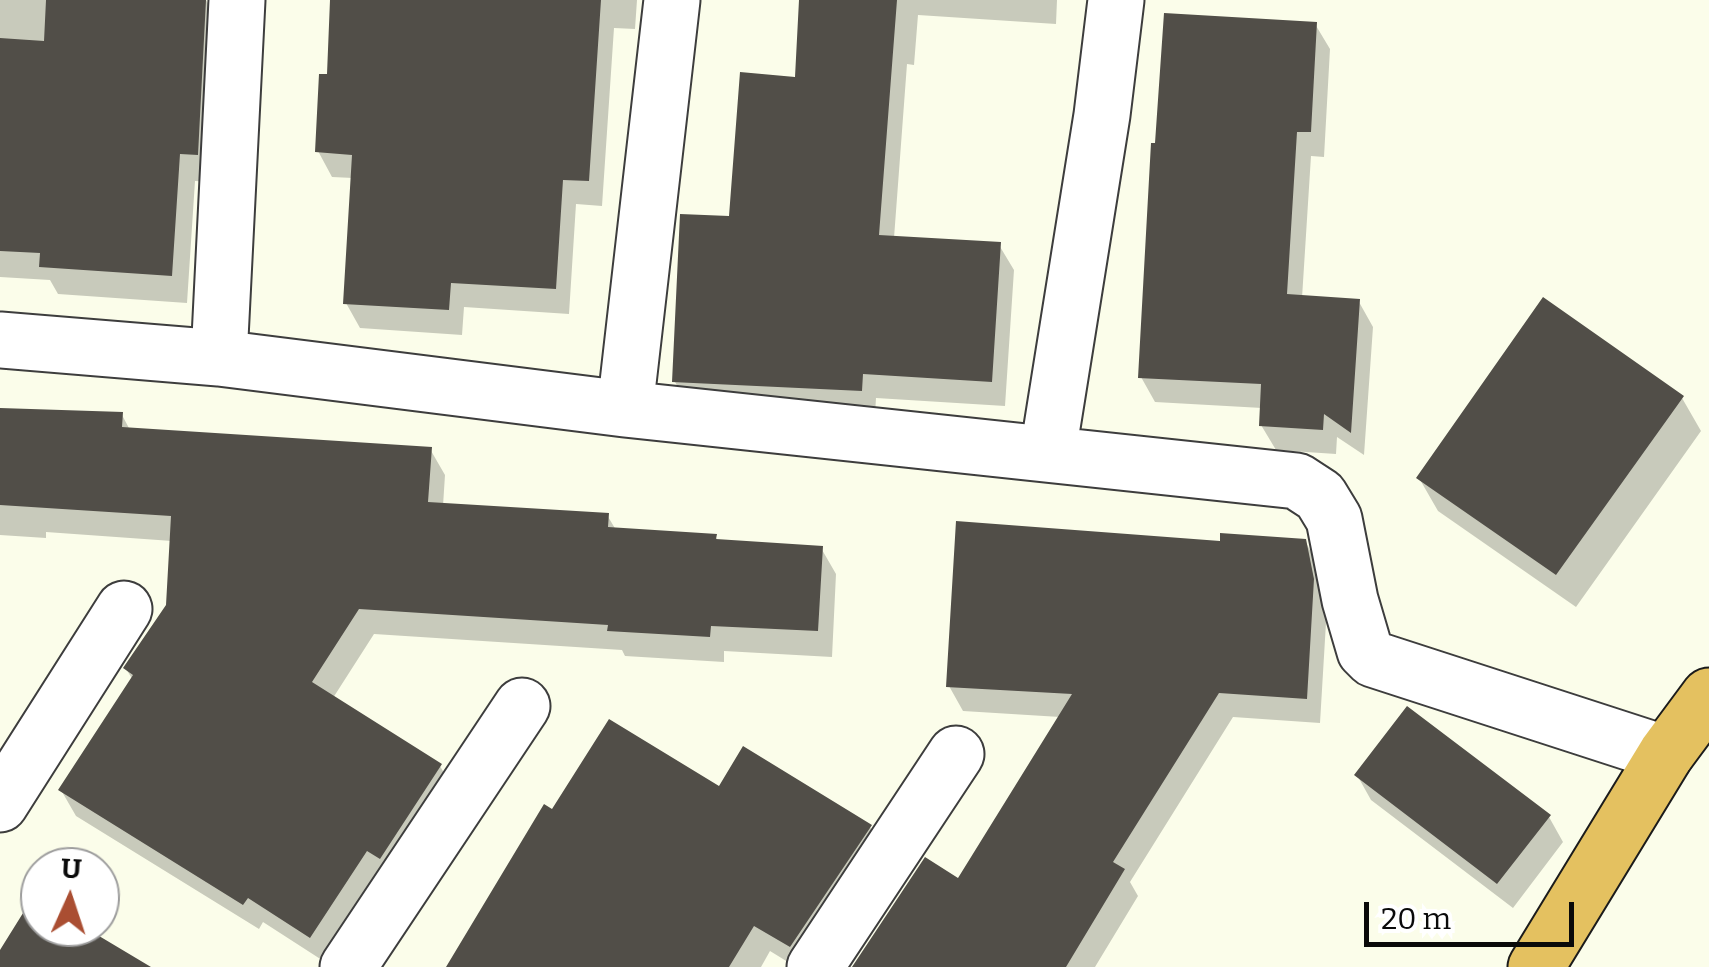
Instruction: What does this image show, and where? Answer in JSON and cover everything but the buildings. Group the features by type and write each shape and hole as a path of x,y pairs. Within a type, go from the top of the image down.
{"highway":[{"path":"1536,967 1666,754 1709,696"}],"street":[{"path":"218,358 237,0"},
{"path":"625,408 672,0"},
{"path":"1048,452 1102,114 1116,0"},
{"path":"0,340 218,358 625,408 1297,481 1311,487 1334,518 1350,600 1365,651 1372,659 1666,754"},
{"path":"0,804 124,609"},
{"path":"348,967 522,706"},
{"path":"816,967 956,754"}]}
